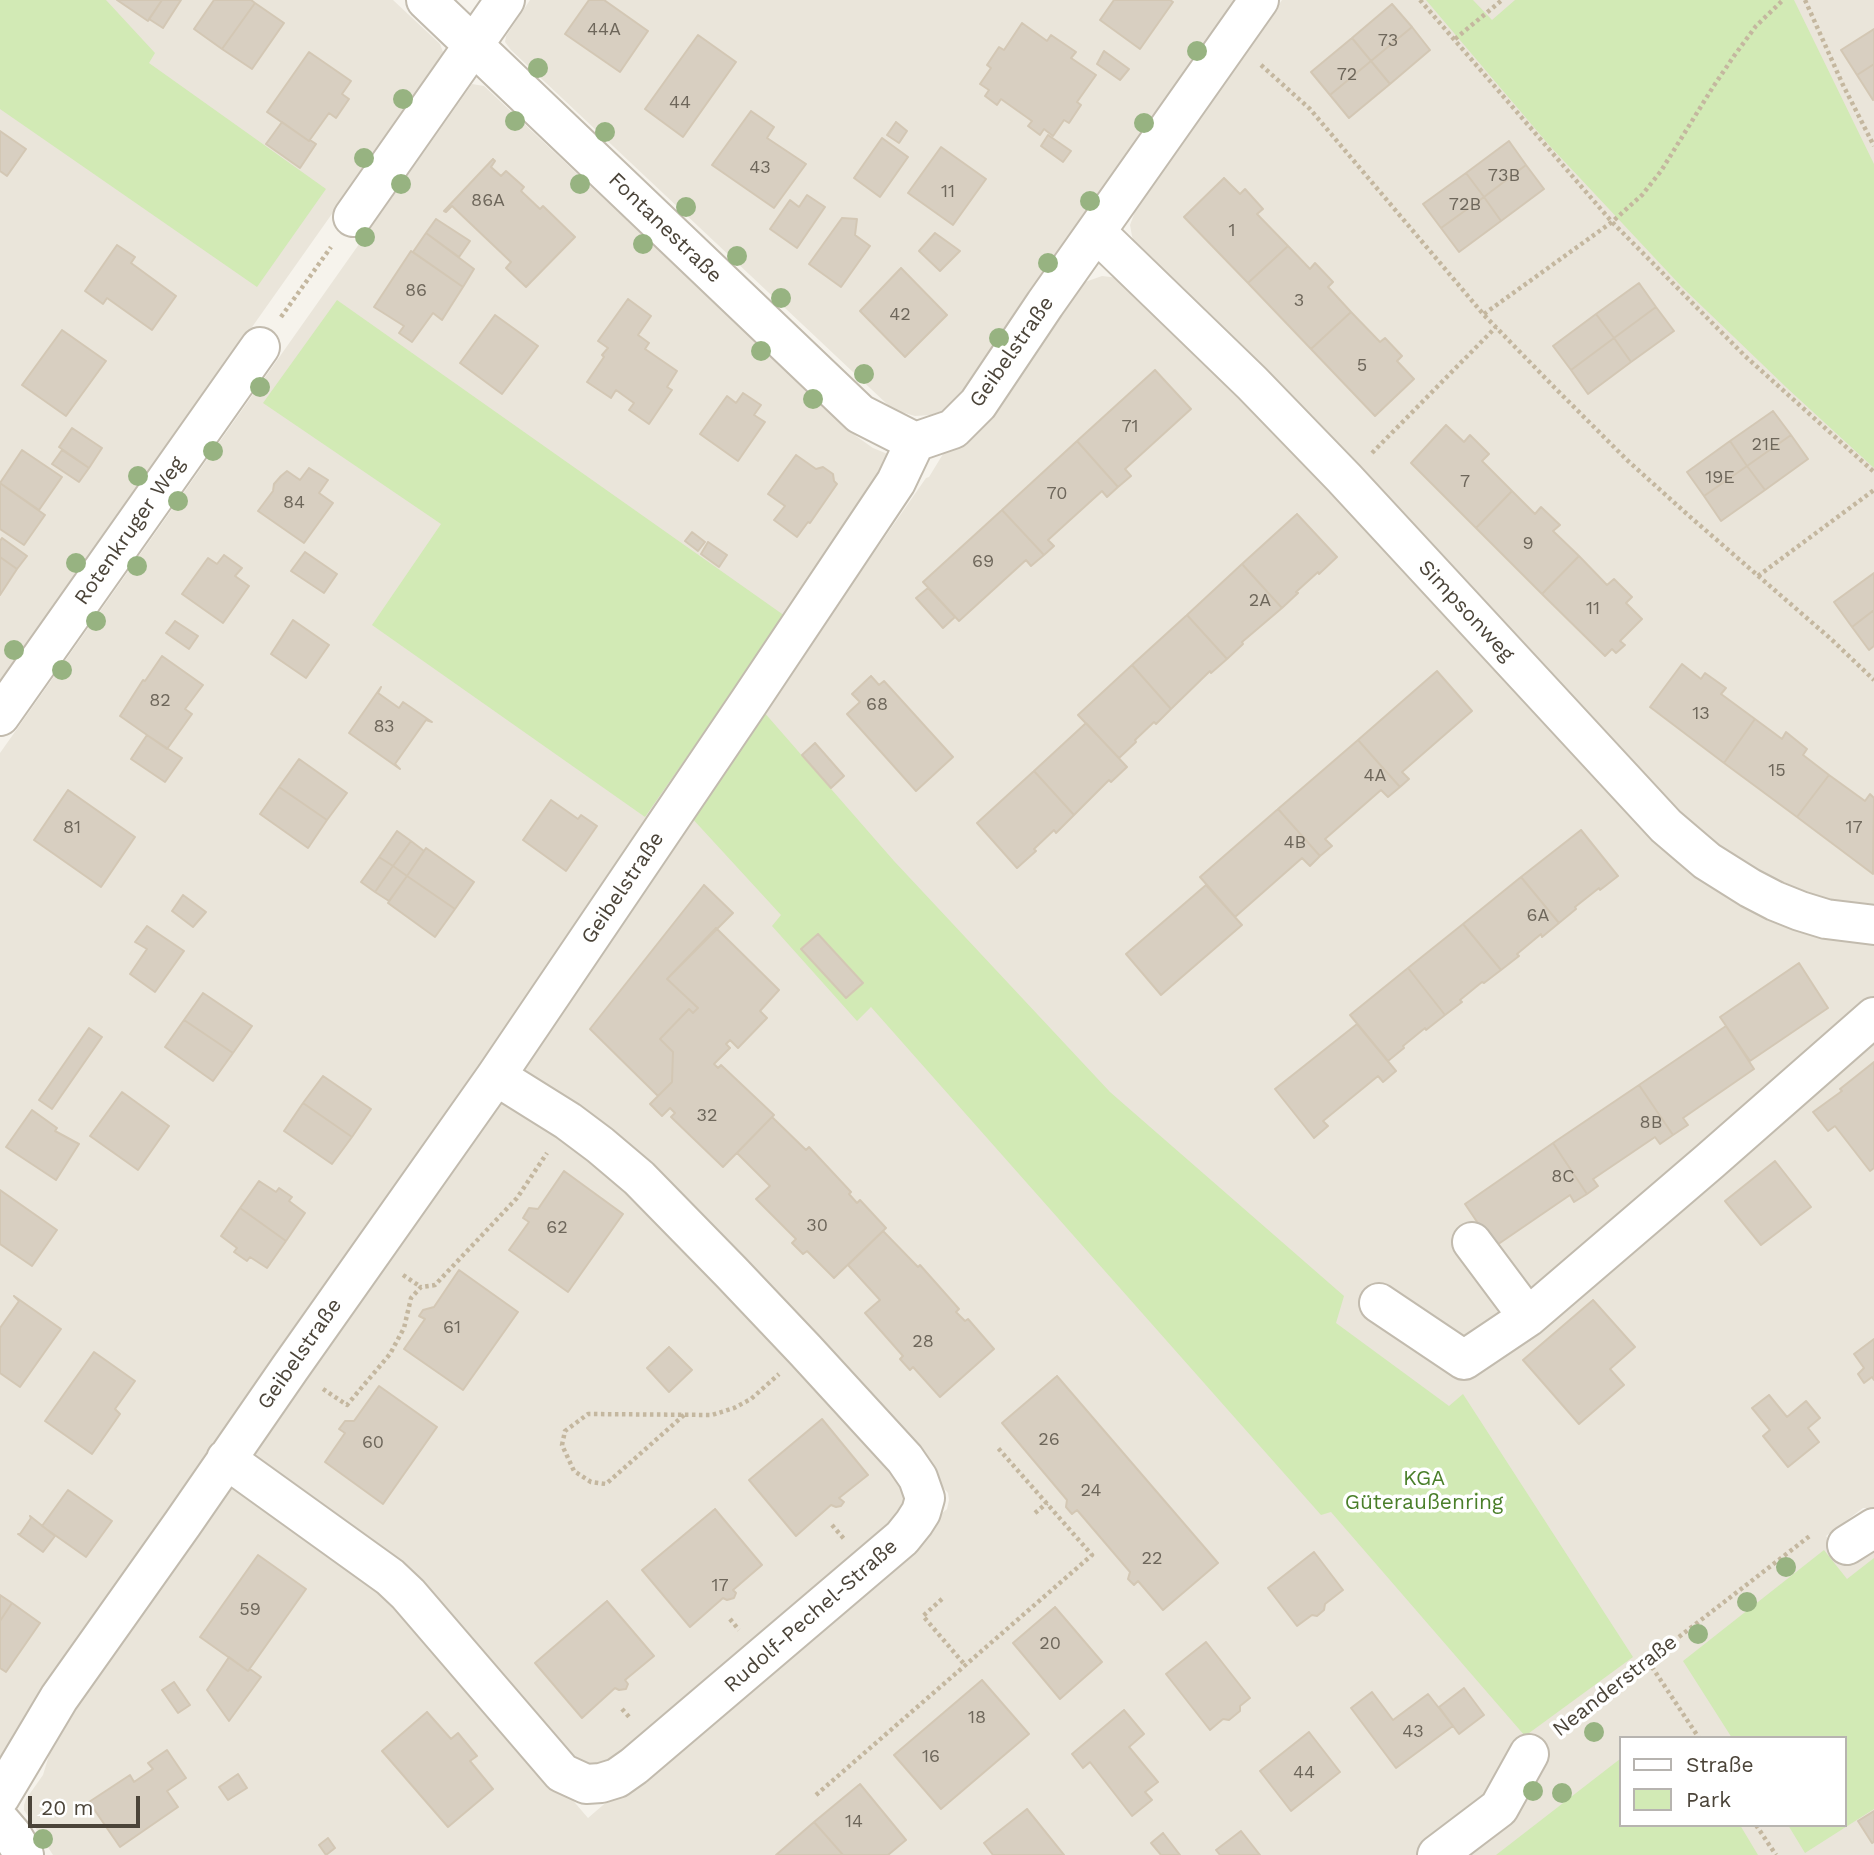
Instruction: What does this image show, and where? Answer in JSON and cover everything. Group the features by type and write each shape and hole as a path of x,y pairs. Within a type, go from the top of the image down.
{"street":[{"name":"Fontanestraße","path":"426,0 860,414 915,442"},
{"path":"353,217 505,0"},
{"name":"Geibelstraße","path":"0,1797 59,1698 496,1076 896,482 915,442 953,429 978,404 1259,0"},
{"name":"Simpsonweg","path":"1096,232 1252,383 1344,478 1666,826 1707,861 1775,901 1826,919 1874,925"},
{"name":"Rotenkruger Weg","path":"0,716 260,346"},
{"path":"1379,1303 1464,1360 1528,1317 1874,1017"},
{"name":"Rudolf-Pechel-Straße","path":"226,1459 390,1577 408,1594 562,1773 586,1784 617,1778 656,1748 902,1538 914,1523 925,1498 918,1478 905,1460 805,1350 639,1178 568,1121 496,1076"},
{"path":"1472,1242 1528,1317"},
{"path":"1437,1855 1499,1808 1529,1754"},
{"path":"0,1821 24,1855"}],"path":[{"path":"1420,0 1612,222 1745,356 1874,472"},
{"path":"1455,39 1502,0"},
{"path":"1484,315 1612,222 1642,195 1661,171 1734,56 1756,26 1783,0"},
{"path":"1805,0 1874,146"},
{"path":"1259,63 1310,109 1484,315 1627,460 1874,680"},
{"path":"288,307 353,217"},
{"path":"1364,461 1496,327"},
{"path":"1758,576 1874,490"},
{"path":"346,1405 390,1354 404,1328 411,1298 421,1287 435,1285 517,1198 568,1121"},
{"path":"684,1415 606,1484 591,1482 574,1471 562,1445 565,1431 588,1415 684,1415 712,1415 734,1408 751,1399 805,1350"},
{"path":"816,1795 1092,1556 998,1447"},
{"path":"1035,1514 1047,1503"},
{"name":"Neanderstraße","path":"1529,1754 1648,1661 1845,1536"},
{"path":"942,1599 923,1616 965,1665"},
{"path":"1648,1661 1698,1736"},
{"path":"1757,1827 1776,1855"}],"shaded area":[{"path":"0,0 393,0 440,44 443,52 442,58 0,684"},
{"path":"530,0 1241,0 954,404 931,415 915,416 888,405 511,50 505,42 506,36"},
{"path":"1282,0 1874,0 1874,909 1830,903 1789,888 1727,852 1679,814 1326,430 1134,242 1130,225 1136,209"},
{"path":"472,84 484,86 856,436 873,448 890,455 884,476 0,1767 0,753"},
{"path":"1102,276 1119,278 1235,385 1636,819 1874,942 1874,1508 1863,1508 1826,1536 1848,1563 1874,1542 1874,1855 53,1855 24,1810 24,1805 43,1775 60,1719 223,1493 235,1488 391,1588 588,1818 947,1509 948,1493 812,1342 511,1074 943,454 958,447 997,406 1085,282"},
{"path":"501,1100 602,1157 907,1489 904,1513 613,1766 577,1764 255,1462 250,1445"}],"green space":[{"path":"0,0 106,0 155,53 149,63 326,189 257,287 0,109"},
{"path":"1426,0 1473,0 1492,20 1515,0 1794,0 1874,164 1874,468 1682,287 1549,145"},
{"path":"337,300 785,616 645,817 372,625 441,524 263,403"},
{"name":"KGA Güteraußenring","path":"763,711 894,861 1110,1092 1344,1296 1336,1323 1449,1406 1463,1394 1633,1657 1525,1736 1331,1512 1321,1515 871,1007 857,1021 772,926 781,915 690,816"},
{"path":"1824,1550 1847,1579 1874,1558 1874,1809 1846,1827 1846,1736 1731,1736 1683,1661"},
{"path":"1618,1761 1618,1827 1741,1827 1758,1855 1496,1855"},
{"path":"1789,1827 1846,1827 1805,1853"}],"building":[{"path":"117,0 162,0 148,21"},
{"path":"162,0 181,0 163,28 149,19"},
{"path":"214,0 251,0 255,3 222,49 194,29"},
{"path":"589,0 604,0 648,31 620,72 565,34"},
{"path":"1114,0 1173,2 1140,49 1100,20"},
{"path":"255,3 284,23 252,69 222,49"},
{"path":"1392,4 1412,27 1371,61 1352,38"},
{"path":"1022,23 1047,41 1051,35 1076,52 1071,58 1096,75 1077,102 1081,105 1069,123 1064,120 1053,136 1044,129 1040,135 1028,126 1032,121 1001,99 997,105 985,96 989,90 980,84 991,68 987,65 999,47 1004,50"},
{"path":"1412,27 1430,50 1390,84 1371,61"},
{"path":"1874,29 1874,64 1857,75 1841,50"},
{"path":"698,35 736,62 683,137 645,109"},
{"path":"1352,38 1371,61 1330,95 1311,72"},
{"path":"1104,51 1129,69 1120,80 1097,64"},
{"path":"309,52 351,81 342,94 349,99 336,118 329,113 309,141 267,112"},
{"path":"1371,61 1390,84 1349,118 1330,95"},
{"path":"1874,64 1874,99 1873,100 1857,75"},
{"path":"751,111 774,127 767,138 806,164 774,208 712,165"},
{"path":"282,122 316,144 300,168 266,144"},
{"path":"896,122 907,131 899,143 887,135"},
{"path":"0,131 26,149 7,176 0,171"},
{"path":"1048,135 1071,151 1063,162 1041,146"},
{"path":"882,138 908,157 880,197 854,178"},
{"path":"1509,141 1526,165 1484,197 1466,173"},
{"path":"941,147 986,179 953,225 908,193"},
{"path":"493,159 495,161 491,167 501,176 506,171 524,187 521,191 540,209 543,206 575,237 526,287 506,268 511,262 452,206 444,211"},
{"path":"1526,165 1544,189 1501,221 1484,197"},
{"path":"1466,173 1484,197 1441,228 1423,204"},
{"path":"1224,178 1240,194 1245,189 1263,209 1257,214 1288,246 1248,283 1184,217"},
{"path":"807,195 825,207 797,248 770,229 790,200 799,207"},
{"path":"1484,197 1501,221 1459,252 1441,228"},
{"path":"842,218 857,219 855,235 870,246 841,287 809,264"},
{"path":"436,219 470,241 459,257 426,233"},
{"path":"426,233 474,269 463,287 413,252"},
{"path":"935,233 960,251 940,271 919,251"},
{"path":"117,245 135,257 131,263 176,296 152,330 107,298 103,304 85,291"},
{"path":"1288,246 1310,269 1315,263 1333,282 1328,287 1351,312 1311,349 1248,283"},
{"path":"411,251 463,287 442,320 433,313 412,342 399,333 404,326 374,307"},
{"path":"901,268 947,315 905,357 860,311"},
{"path":"1639,283 1656,307 1614,338 1596,314"},
{"path":"628,299 651,316 638,335 649,343 645,349 677,371 667,387 672,390 649,424 629,410 634,403 616,390 611,398 587,382 608,348 598,341"},
{"path":"1656,307 1674,331 1631,362 1614,338"},
{"path":"1351,312 1380,342 1385,338 1402,356 1397,361 1414,379 1375,416 1311,349"},
{"path":"1596,314 1614,338 1571,370 1553,346"},
{"path":"495,315 538,346 502,394 460,363"},
{"path":"62,330 106,361 66,416 22,385"},
{"path":"1614,338 1631,362 1588,394 1571,370"},
{"path":"1155,370 1191,409 1125,469 1131,476 1118,487 1077,441"},
{"path":"743,393 761,405 754,415 765,422 738,461 700,434 727,396 736,403"},
{"path":"1773,411 1791,435 1747,466 1730,441"},
{"path":"1446,425 1464,442 1470,435 1489,454 1482,461 1512,491 1476,528 1411,463"},
{"path":"72,428 102,448 89,468 59,447"},
{"path":"1791,435 1808,459 1765,490 1747,466"},
{"path":"1077,441 1118,487 1107,497 1102,491 1048,540 1054,546 1044,555 1002,510"},
{"path":"1730,441 1747,466 1704,496 1687,472"},
{"path":"22,450 62,477 39,510 0,483"},
{"path":"62,450 89,468 79,482 52,464"},
{"path":"796,455 816,469 823,467 833,474 837,484 797,537 774,520 785,506 768,494"},
{"path":"1747,466 1765,490 1721,521 1704,496"},
{"path":"309,468 328,480 319,493 333,503 304,543 258,511 281,476 287,471 300,480"},
{"path":"0,483 45,515 24,545 0,529"},
{"path":"1512,491 1535,514 1541,507 1560,525 1553,531 1579,556 1542,594 1476,528"},
{"path":"1002,510 1044,555 1031,566 1026,560 959,621 923,582"},
{"path":"1297,514 1337,557 1296,592 1298,593 1282,608 1242,564"},
{"path":"692,532 705,542 698,551 685,541"},
{"path":"2,538 27,556 17,569 0,557"},
{"path":"708,542 727,555 719,567 701,554"},
{"path":"305,552 337,574 324,593 291,571"},
{"path":"224,555 242,568 235,576 249,586 223,623 182,594 208,558 217,564"},
{"path":"1579,556 1607,585 1614,579 1632,597 1626,603 1642,619 1620,641 1625,645 1616,653 1612,649 1605,656 1542,594"},
{"path":"0,557 17,569 0,595"},
{"path":"1242,564 1282,608 1242,642 1227,659 1187,615"},
{"path":"1874,573 1874,610 1852,627 1834,602"},
{"path":"928,588 955,617 943,628 916,598"},
{"path":"1874,610 1874,646 1869,650 1852,627"},
{"path":"1187,615 1227,659 1211,673 1210,671 1171,709 1132,665"},
{"path":"293,620 329,645 306,678 271,654"},
{"path":"175,621 198,636 189,649 166,633"},
{"path":"162,656 203,685 185,709 192,714 167,749 120,716"},
{"path":"1682,664 1701,679 1705,673 1726,688 1721,694 1755,719 1724,763 1650,707"},
{"path":"1132,665 1171,709 1156,724 1154,722 1119,758 1078,715"},
{"path":"1437,671 1472,711 1402,772 1409,779 1400,787 1358,740"},
{"path":"871,676 879,685 884,681 953,757 916,791 847,714 860,702 852,694"},
{"path":"381,687 378,693 399,708 403,702 432,722 426,720 395,764 400,769 349,733"},
{"path":"1755,719 1782,739 1786,732 1807,749 1803,755 1829,775 1797,817 1724,763"},
{"path":"1086,723 1127,767 1111,782 1109,780 1074,815 1034,771"},
{"path":"147,735 182,758 165,782 131,759"},
{"path":"1358,740 1400,787 1388,797 1381,790 1325,839 1332,846 1320,856 1278,809"},
{"path":"815,743 844,776 831,788 802,755"},
{"path":"299,759 347,793 327,820 279,787"},
{"path":"1034,771 1074,815 1056,833 1054,830 1017,868 977,823"},
{"path":"1829,775 1865,801 1870,794 1874,798 1873,874 1797,817"},
{"path":"279,787 327,820 308,848 260,814"},
{"path":"68,790 135,837 101,887 34,840"},
{"path":"551,800 578,819 581,815 597,826 566,871 523,840"},
{"path":"1278,809 1320,856 1310,866 1302,858 1235,917 1200,877"},
{"path":"1581,830 1618,876 1575,907 1576,909 1559,923 1521,877"},
{"path":"397,831 411,841 393,866 379,857"},
{"path":"411,841 424,851 407,876 393,866"},
{"path":"426,848 474,882 455,909 407,876"},
{"path":"379,857 393,866 375,892 361,882"},
{"path":"393,866 407,876 389,901 375,892"},
{"path":"407,876 455,909 435,937 388,903"},
{"path":"1521,877 1559,923 1542,937 1541,934 1501,970 1463,924"},
{"path":"704,885 733,913 667,979 698,1008 693,1013 689,1009 660,1039 673,1052 672,1082 658,1096 590,1029"},
{"path":"1206,885 1242,925 1161,995 1126,954"},
{"path":"183,895 206,912 193,927 172,911"},
{"path":"1463,924 1501,970 1482,982 1445,1015 1408,968"},
{"path":"147,926 184,951 155,992 130,974 147,949 135,942"},
{"path":"716,928 779,990 760,1011 767,1018 738,1048 730,1040 726,1044 730,1048 714,1064 718,1068 721,1065 774,1115 723,1167 671,1117 675,1113 670,1108 662,1116 650,1104 672,1082 673,1052 660,1039 689,1009 693,1013 698,1008 667,979"},
{"path":"818,934 863,983 846,998 801,949"},
{"path":"1799,963 1828,1008 1750,1061 1720,1017"},
{"path":"1408,968 1445,1015 1426,1030 1425,1028 1388,1061 1350,1015"},
{"path":"203,993 252,1026 233,1053 184,1020"},
{"path":"184,1020 233,1053 213,1081 165,1047"},
{"path":"1357,1024 1396,1071 1383,1082 1378,1076 1323,1121 1328,1126 1314,1138 1275,1089"},
{"path":"1726,1026 1754,1069 1683,1118 1688,1125 1673,1135 1639,1085"},
{"path":"89,1028 102,1037 52,1109 39,1100"},
{"path":"1874,1062 1874,1168 1870,1171 1835,1126 1828,1131 1813,1112 1842,1091 1840,1089"},
{"path":"323,1076 371,1109 352,1137 303,1103"},
{"path":"1639,1085 1673,1135 1660,1144 1655,1137 1593,1179 1598,1186 1587,1194 1553,1143"},
{"path":"122,1092 169,1126 138,1170 90,1136"},
{"path":"303,1103 352,1137 332,1164 284,1131"},
{"path":"32,1110 57,1128 55,1131 79,1144 56,1180 6,1147"},
{"path":"772,1117 806,1150 809,1147 851,1192 849,1194 857,1203 860,1200 886,1228 834,1278 807,1251 803,1254 792,1243 796,1239 756,1199 770,1186 737,1153"},
{"path":"1553,1143 1587,1194 1574,1202 1570,1195 1494,1247 1465,1204"},
{"path":"1775,1161 1811,1207 1761,1245 1725,1201"},
{"path":"564,1171 623,1214 568,1292 509,1250 529,1222 523,1218 529,1208 538,1209"},
{"path":"259,1181 276,1192 279,1188 292,1197 289,1201 305,1213 286,1241 240,1208"},
{"path":"0,1190 57,1230 32,1266 0,1244"},
{"path":"240,1208 286,1241 267,1268 250,1257 247,1261 234,1252 237,1248 221,1236"},
{"path":"883,1231 918,1267 920,1265 959,1309 956,1312 965,1321 968,1319 994,1349 940,1397 913,1367 910,1370 900,1359 903,1356 865,1313 880,1300 848,1265"},
{"path":"459,1270 518,1312 463,1390 404,1349 425,1319 419,1316 423,1310 434,1307"},
{"path":"14,1296 61,1329 20,1387 0,1373 0,1328 19,1301"},
{"path":"1593,1300 1635,1347 1610,1369 1624,1385 1579,1424 1523,1360"},
{"path":"1874,1339 1874,1380 1872,1377 1864,1383 1858,1374 1864,1368 1854,1354"},
{"path":"669,1347 692,1370 669,1392 647,1368"},
{"path":"94,1352 135,1381 115,1409 120,1414 92,1454 45,1421"},
{"path":"1057,1376 1218,1563 1163,1610 1138,1581 1134,1585 1128,1579 1130,1572 1077,1510 1072,1514 1066,1507 1067,1500 1002,1423"},
{"path":"379,1386 437,1427 383,1504 325,1462 345,1433 339,1429 345,1421 354,1421"},
{"path":"1769,1395 1787,1417 1806,1401 1820,1418 1808,1428 1819,1442 1788,1467 1763,1436 1770,1430 1752,1408"},
{"path":"822,1419 868,1475 839,1498 844,1502 841,1506 831,1505 796,1536 749,1480"},
{"path":"68,1490 112,1521 86,1557 42,1526"},
{"path":"715,1509 762,1565 733,1590 736,1593 734,1598 723,1598 690,1627 642,1570"},
{"path":"30,1516 55,1536 43,1552 18,1534"},
{"path":"1314,1552 1343,1590 1325,1604 1324,1610 1317,1616 1312,1615 1297,1626 1268,1588"},
{"path":"258,1555 306,1589 248,1671 200,1637"},
{"path":"0,1595 12,1603 0,1621"},
{"path":"607,1601 654,1656 625,1680 628,1684 626,1689 615,1688 582,1718 535,1663"},
{"path":"12,1603 40,1623 6,1672 0,1668 0,1621"},
{"path":"1055,1607 1102,1662 1060,1699 1013,1643"},
{"path":"1206,1642 1250,1698 1229,1720 1223,1719 1210,1730 1166,1674"},
{"path":"229,1657 261,1677 229,1721 207,1690"},
{"path":"982,1680 1029,1734 941,1809 894,1755"},
{"path":"174,1682 190,1705 178,1713 162,1690"},
{"path":"1464,1688 1484,1715 1459,1734 1439,1707"},
{"path":"1372,1692 1393,1720 1428,1694 1453,1726 1396,1768 1351,1708"},
{"path":"1124,1710 1144,1734 1129,1747 1158,1782 1145,1792 1152,1800 1132,1816 1090,1762 1083,1768 1072,1754"},
{"path":"427,1712 451,1739 458,1733 477,1756 470,1761 493,1789 448,1827 382,1751"},
{"path":"1309,1732 1340,1772 1291,1811 1260,1771"},
{"path":"167,1750 186,1778 167,1791 178,1807 120,1847 89,1802 130,1775 134,1782 153,1769 148,1763"},
{"path":"238,1774 247,1788 228,1800 219,1787"},
{"path":"860,1784 906,1840 888,1855 843,1855 814,1822"},
{"path":"1027,1809 1064,1855 993,1855 984,1843"},
{"path":"1874,1811 1874,1842 1872,1843 1858,1821"},
{"path":"814,1822 843,1855 776,1855"},
{"path":"1241,1831 1260,1855 1220,1855 1216,1850"},
{"path":"1163,1833 1180,1855 1161,1855 1151,1843"},
{"path":"328,1838 335,1848 326,1855 319,1845"}]}
